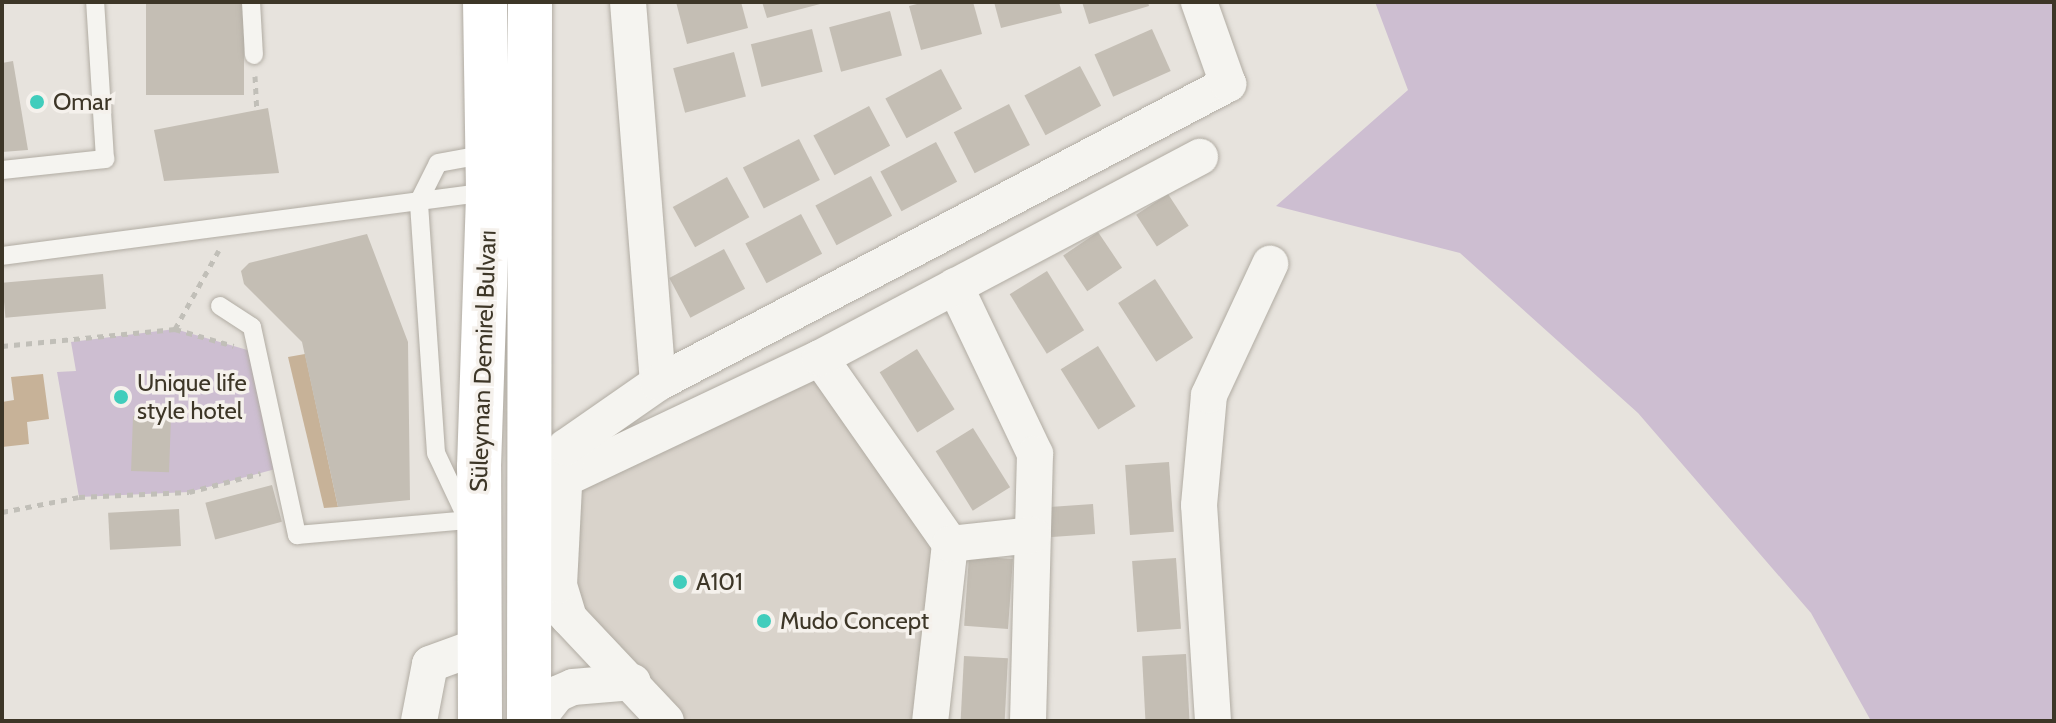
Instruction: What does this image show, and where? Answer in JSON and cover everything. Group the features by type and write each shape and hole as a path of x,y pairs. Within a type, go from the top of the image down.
{"highway":[{"name":"Süleyman Demirel Bulvarı","path":"480,721 473,532 488,173 485,2"},
{"name":"Süleyman Demirel Bulvarı","path":"529,721 530,2"}],"street":[{"path":"628,2 658,383"},
{"path":"569,618 559,585 566,447 658,383 1228,84 1199,2"},
{"path":"564,479 820,358 1200,157"},
{"path":"1213,721 1199,505 1209,395 1270,264"},
{"path":"955,286 1035,454 1028,721"},
{"path":"820,358 950,544 930,721"},
{"path":"950,544 1033,535"},
{"path":"529,577 633,682 666,721"},
{"path":"419,721 430,664 479,646"},
{"path":"536,721 557,694 573,687 633,682"}],"lane":[{"path":"2,170 105,159 95,2"},
{"path":"251,2 254,55"},
{"path":"220,306 252,327 297,535 473,532 436,453 419,201 438,163 488,173"},
{"path":"2,256 419,201 488,173"}],"path":[{"path":"254,55 257,110"},
{"path":"175,329 232,228"},
{"path":"2,346 175,329 258,353"},
{"path":"2,512 79,497 189,492 283,467"}],"shaded area":[{"path":"1375,2 2054,2 2054,721 1871,721 1811,613 1638,413 1460,253 1276,206 1408,90"},
{"path":"175,329 258,353 283,467 189,492 79,497 57,372 76,371 71,342"},
{"path":"305,354 338,507 324,508 288,357"},
{"path":"820,358 950,544 930,721 666,721 569,618 564,479"},
{"path":"43,374 49,419 27,422 29,444 2,447 2,402 14,400 11,377"}],"building":[{"path":"146,2 244,2 244,95 146,95"},
{"path":"676,2 741,2 748,28 687,44"},
{"path":"762,2 824,2 824,3 767,18"},
{"path":"925,2 973,2 982,34 921,50 909,6"},
{"path":"994,2 1059,2 1062,13 1001,28"},
{"path":"1082,2 1148,2 1149,6 1089,24"},
{"path":"890,11 902,55 841,72 829,27"},
{"path":"812,29 823,72 762,87 751,44"},
{"path":"1152,29 1171,71 1113,97 1094,55"},
{"path":"734,52 746,96 685,113 673,68"},
{"path":"13,61 28,150 2,152 2,63"},
{"path":"1080,66 1101,106 1046,135 1024,96"},
{"path":"941,69 962,109 907,138 885,99"},
{"path":"1009,104 1030,145 975,173 954,132"},
{"path":"869,106 890,146 835,175 813,136"},
{"path":"268,108 279,173 164,181 154,130"},
{"path":"799,139 820,180 764,209 743,168"},
{"path":"936,142 957,182 902,211 880,172"},
{"path":"871,176 892,216 837,245 815,206"},
{"path":"727,177 749,217 695,247 673,207"},
{"path":"1168,194 1189,226 1157,247 1136,215"},
{"path":"801,214 822,254 767,283 745,244"},
{"path":"1098,232 1122,268 1087,291 1063,255"},
{"path":"367,234 408,342 410,500 338,507 302,342 244,284 241,271 249,263"},
{"path":"724,249 745,289 690,318 669,278"},
{"path":"1047,271 1084,330 1047,354 1010,294"},
{"path":"103,274 106,309 5,318 2,283"},
{"path":"1155,279 1193,338 1156,362 1118,303"},
{"path":"1098,346 1136,406 1098,430 1061,369"},
{"path":"917,349 955,409 917,433 880,372"},
{"path":"133,416 171,417 169,472 131,471"},
{"path":"973,428 1010,487 973,511 936,451"},
{"path":"1169,462 1174,532 1130,535 1125,465"},
{"path":"272,485 282,522 215,540 205,503"},
{"path":"1093,504 1095,534 1048,537 1046,507"},
{"path":"179,509 181,546 110,550 108,513"},
{"path":"969,556 1013,559 1008,629 964,626"},
{"path":"1176,558 1181,629 1137,632 1132,561"},
{"path":"1186,654 1190,721 1145,721 1142,656"},
{"path":"964,656 1008,658 1005,721 961,721"}],"place":[{"name":"Omar","path":"37,102"},
{"name":"Unique life style hotel","path":"121,397"},
{"name":"A101","path":"680,582"},
{"name":"Mudo Concept","path":"764,621"}]}
